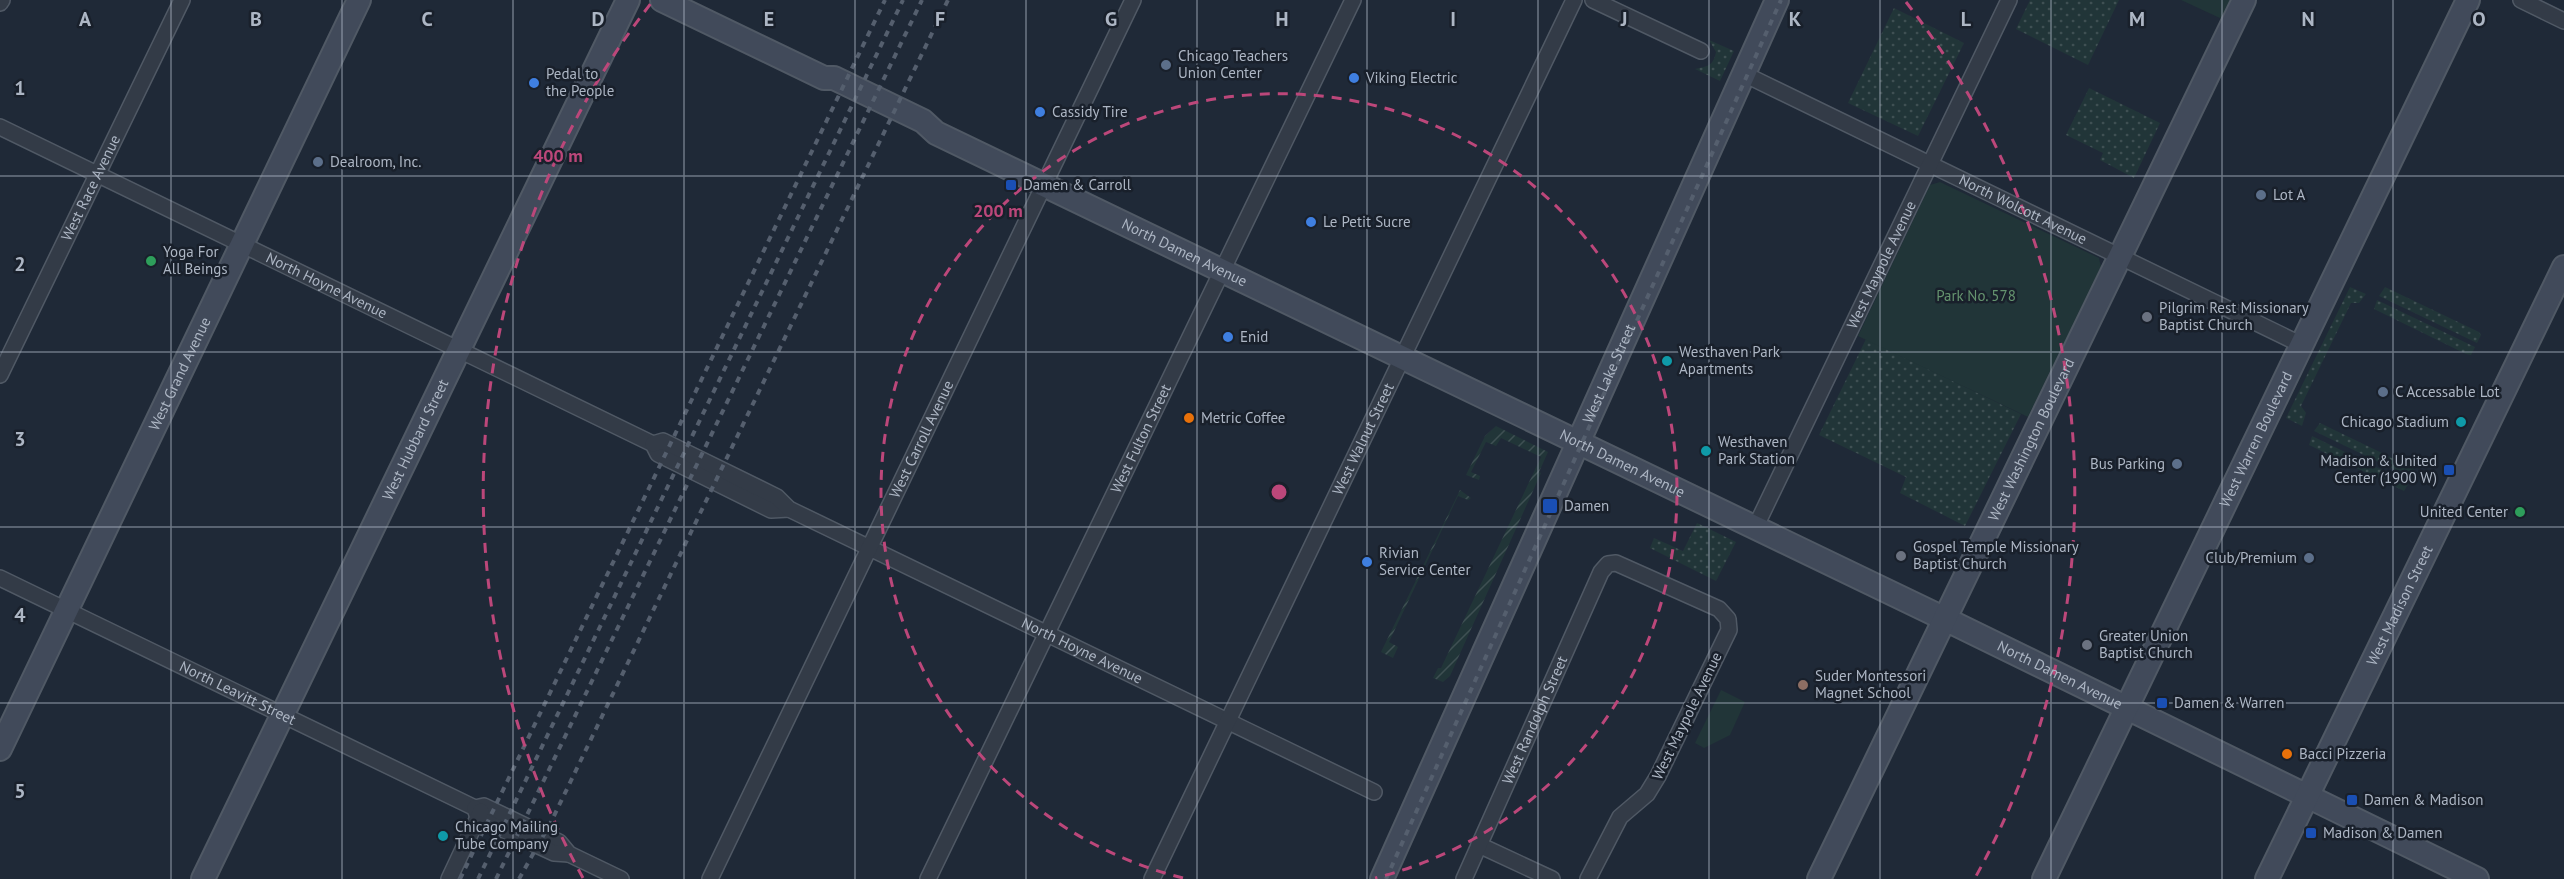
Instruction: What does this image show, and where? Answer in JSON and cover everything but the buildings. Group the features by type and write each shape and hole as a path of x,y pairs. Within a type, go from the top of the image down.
{"main road":[{"name":"West Grand Avenue","path":"0,749 359,0"},
{"name":"West Hubbard Street","path":"202,879 628,0"},
{"name":"North Damen Avenue","path":"662,0 824,78 834,78 923,121 936,133 1945,619 2476,879"},
{"name":"West Lake Street","path":"1382,879 1777,0"},
{"name":"West Washington Boulevard","path":"1819,879 2244,0"},
{"name":"West Warren Boulevard","path":"2044,879 2468,0"},
{"name":"West Madison Street","path":"2267,879 2564,267"}],"street":[{"name":"West Race Avenue","path":"0,375 182,0"},
{"name":"West Carroll Avenue","path":"710,879 1133,0"},
{"name":"West Fulton Street","path":"928,879 1353,0"},
{"name":"West Walnut Street","path":"1152,879 1574,0"},
{"path":"1593,0 1701,51"},
{"name":"West Maypole Avenue","path":"1755,528 2009,0"},
{"path":"2521,0 2564,21"},
{"name":"North Wolcott Avenue","path":"1744,74 2302,345"},
{"name":"North Hoyne Avenue","path":"0,127 653,444 658,454 771,510 789,509 1374,792"},
{"name":"West Maypole Avenue","path":"1588,879 1620,817 1647,794 1658,776 1730,630 1728,619 1719,609 1616,563 1608,564"},
{"name":"West Randolph Street","path":"1464,879 1601,572 1608,564"},
{"name":"North Leavitt Street","path":"0,578 479,810 559,842 569,854 621,879"},
{"path":"449,879 479,810"},
{"path":"1479,845 1552,879"}],"green space":[{"path":"2030,0 2119,0 2088,65 2016,29"},
{"path":"2181,0 2231,0 2222,19"},
{"path":"1894,8 1964,43 1918,136 1848,103"},
{"path":"1709,40 1734,51 1720,81 1695,69 1709,65 1713,61 1716,52"},
{"path":"2089,88 2160,123 2134,178 2100,160 2103,153 2066,135"},
{"name":"Park No. 578","path":"1940,182 2099,258 2101,267 2028,417 1858,336 1930,185"},
{"path":"2350,287 2366,294 2359,303 2351,303 2301,406 2306,413 2302,426 2286,418"},
{"path":"2385,287 2479,332 2481,335 2477,343 2379,296"},
{"path":"2377,300 2475,347 2471,355 2374,309"},
{"path":"1866,339 2021,414 1965,526 1900,493 1906,477 1819,435"},
{"path":"2320,423 2413,468 2415,471 2412,478 2314,431"},
{"path":"1496,426 1548,452 1539,472 1541,473 1450,676 1443,682 1433,678 1438,668 1441,668 1541,457 1501,438 1496,446 1486,442 1471,472 1480,476 1479,480 1466,475 1485,436"},
{"path":"2312,436 2409,483 2404,491 2309,445"},
{"path":"1460,490 1471,498 1468,500 1458,496 1389,642 1398,647 1393,658 1381,652"},
{"path":"1697,523 1736,542 1716,581 1650,548 1654,538 1683,551"},
{"path":"1721,690 1745,702 1730,735 1704,748 1695,743"}],"railway":[{"path":"460,879 885,0"},
{"path":"478,879 903,0"},
{"path":"496,879 922,0"},
{"path":"519,879 551,822 948,0"},
{"path":"1386,879 1781,0"}],"place":[{"name":"Chicago Teachers Union Center","path":"1166,65"},
{"name":"Viking Electric","path":"1354,78"},
{"name":"Pedal to the People","path":"534,83"},
{"name":"Cassidy Tire","path":"1040,112"},
{"name":"Dealroom, Inc.","path":"318,162"},
{"name":"Damen & Carroll","path":"1011,185"},
{"name":"Lot A","path":"2261,195"},
{"name":"Le Petit Sucre","path":"1311,222"},
{"name":"Yoga For All Beings","path":"151,261"},
{"name":"Pilgrim Rest Missionary Baptist Church","path":"2147,317"},
{"name":"Enid","path":"1228,337"},
{"name":"Westhaven Park Apartments","path":"1667,361"},
{"name":"C Accessable Lot","path":"2383,392"},
{"name":"Metric Coffee","path":"1189,418"},
{"name":"Chicago Stadium","path":"2461,422"},
{"name":"Westhaven Park Station","path":"1706,451"},
{"name":"Bus Parking","path":"2177,464"},
{"name":"Madison & United Center (1900 W)","path":"2449,470"},
{"name":"Damen","path":"1550,506"},
{"name":"United Center","path":"2520,512"},
{"name":"Gospel Temple Missionary Baptist Church","path":"1901,556"},
{"name":"Club/Premium","path":"2309,558"},
{"name":"Rivian Service Center","path":"1367,562"},
{"name":"Greater Union Baptist Church","path":"2087,645"},
{"name":"Suder Montessori Magnet School","path":"1803,685"},
{"name":"Damen & Warren","path":"2162,703"},
{"name":"Bacci Pizzeria","path":"2287,754"},
{"name":"Damen & Madison","path":"2352,800"},
{"name":"Madison & Damen","path":"2311,833"},
{"name":"Chicago Mailing Tube Company","path":"443,836"}]}
